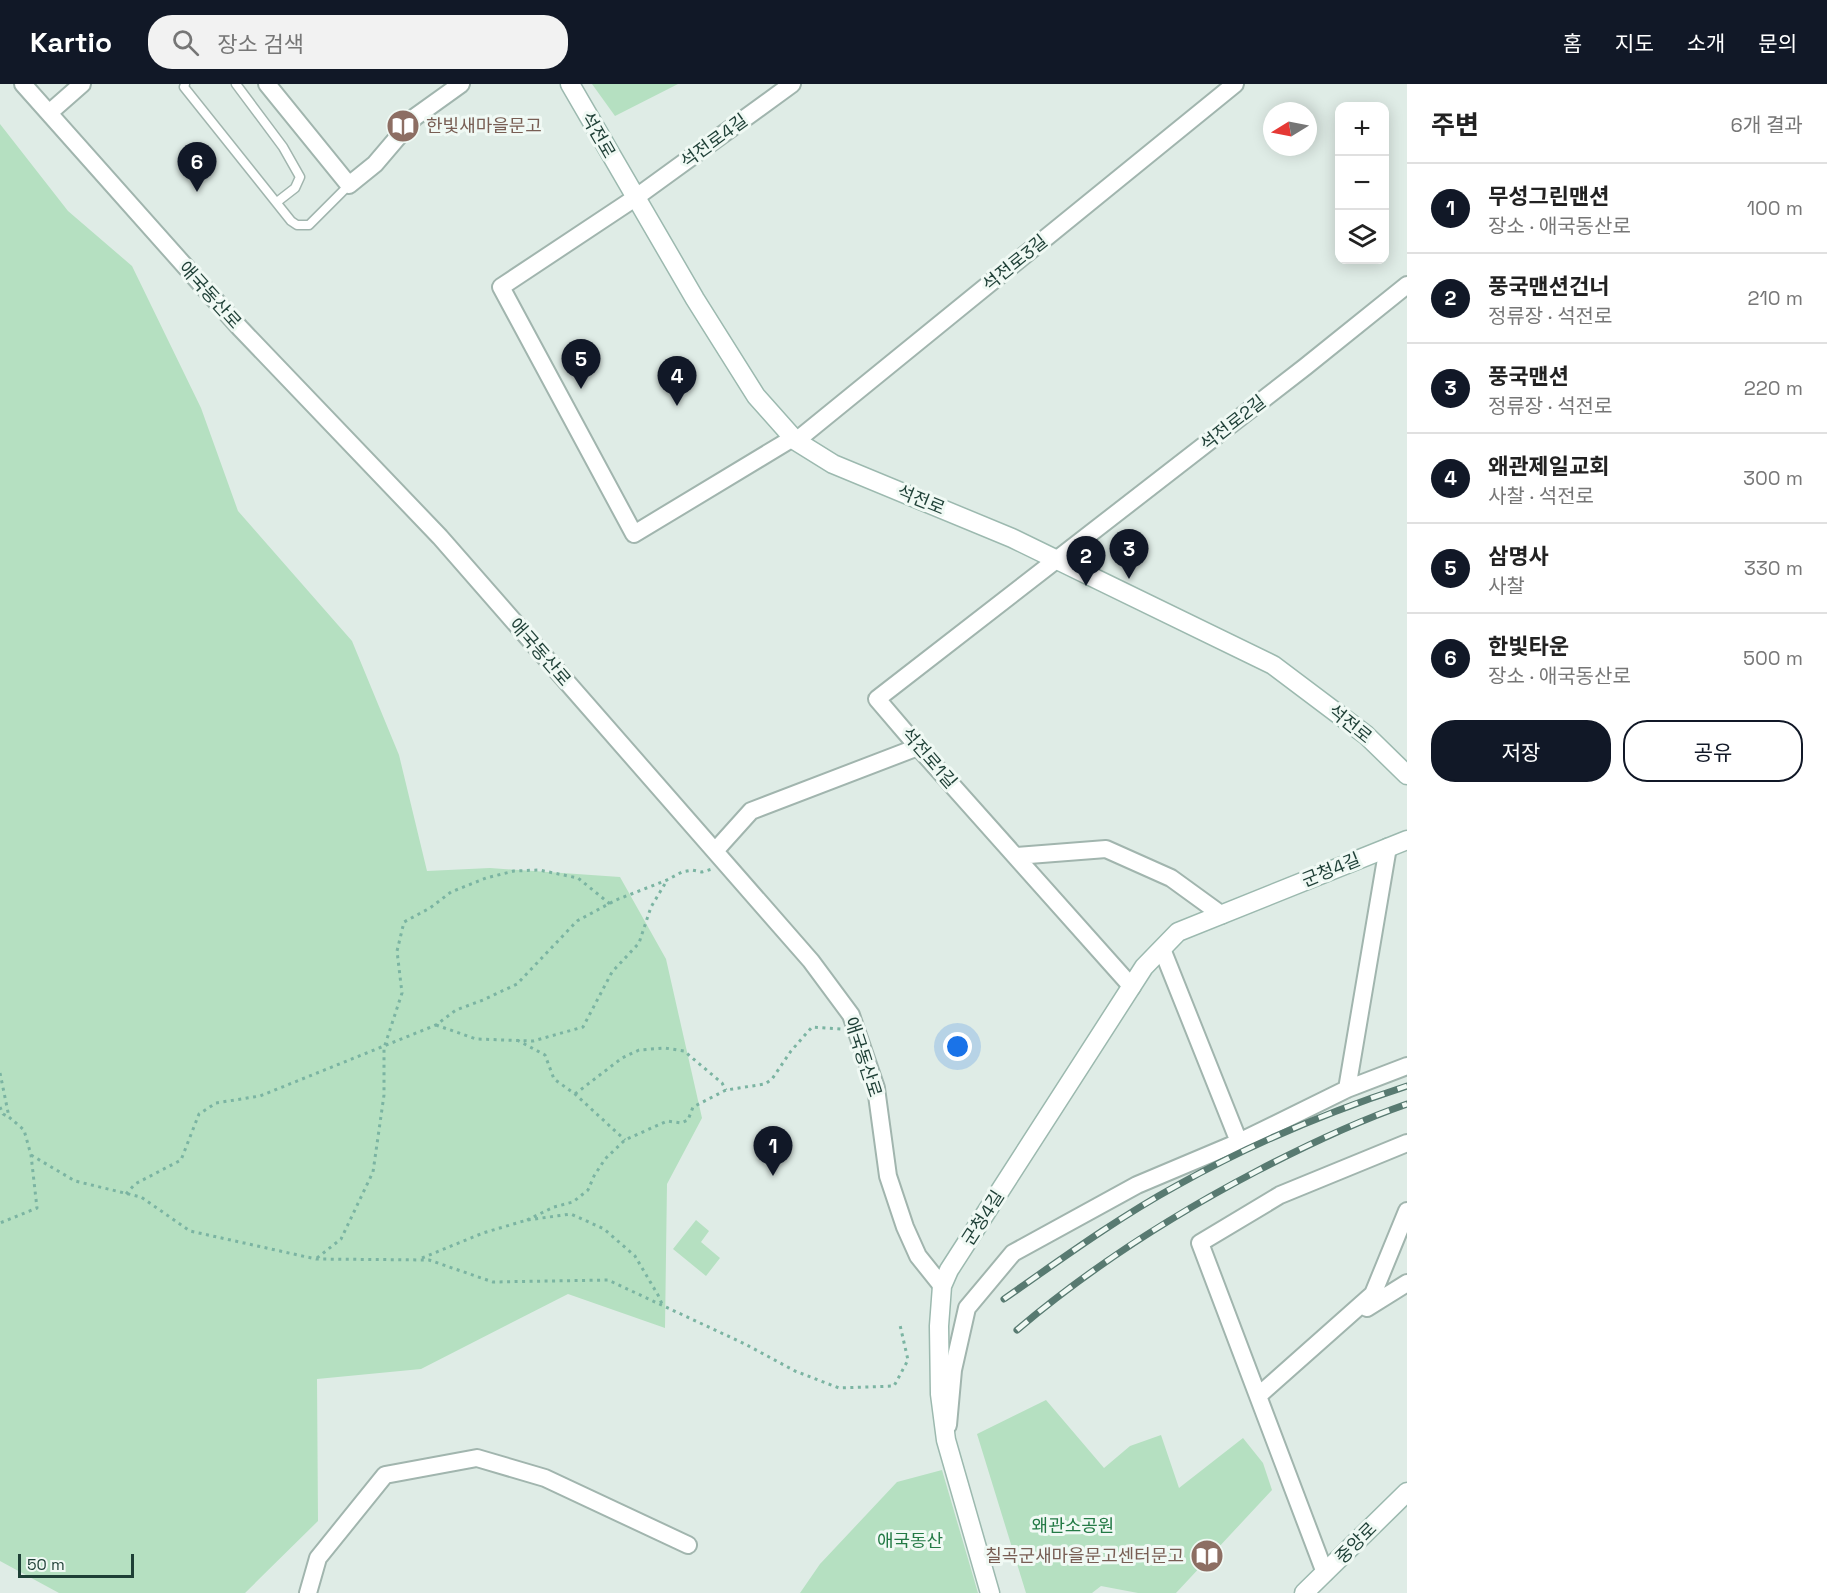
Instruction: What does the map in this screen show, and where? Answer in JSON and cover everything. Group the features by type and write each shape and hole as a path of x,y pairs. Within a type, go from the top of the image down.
{"street":[{"name":"애국동산로","path":"23,84 240,328 440,537 811,961 851,1015 876,1088 888,1176 901,1217 918,1256 942,1286"},
{"path":"49,113 82,84"},
{"path":"267,84 349,185 375,164 415,117 461,84"},
{"name":"석전로","path":"570,84 695,299 756,396 794,440 833,464 1012,538 1273,665 1366,735 1407,775"},
{"name":"석전로4길","path":"792,84 635,198 501,287 634,534 794,440"},
{"name":"석전로3길","path":"794,440 1235,84"},
{"name":"석전로2길","path":"1057,560 1407,285"},
{"name":"석전로1길","path":"1057,560 877,699 1132,987"},
{"path":"719,855 751,811 918,747"},
{"name":"군청4길","path":"990,1593 946,1440 940,1394 939,1326 942,1286 949,1270 1144,968 1178,932 1407,840"},
{"path":"1347,1089 1388,847"},
{"path":"1016,856 1107,849 1172,878 1222,915"},
{"path":"1162,949 1239,1142"},
{"path":"946,1440 953,1370 967,1308 1013,1253 1137,1185 1239,1142 1347,1089 1407,1066"},
{"path":"1325,1573 1200,1244 1280,1195 1407,1143"},
{"path":"1258,1396 1373,1294 1407,1211"},
{"path":"1338,1326 1407,1283"},
{"path":"308,1593 318,1558 385,1475 477,1458 545,1478 688,1545"},
{"name":"중앙로","path":"1305,1593 1407,1492"}],"lane":[{"path":"185,84 184,87 297,225 309,225 349,185"},
{"path":"236,84 283,147 300,177 295,188 277,202"}],"path":[{"path":"126,1194 135,1184 181,1160 199,1114 216,1103 260,1096 384,1048 436,1025 456,1010 517,984 577,921 682,872 710,871 719,855"},
{"path":"316,1259 341,1239 373,1172 384,1095 384,1048 402,993 397,951 404,922 430,908 451,892 486,878 514,871 539,870 578,878 610,904"},
{"path":"436,1025 476,1039 533,1041 583,1027 612,972 639,943 651,907 667,880"},
{"path":"417,1260 483,1233 527,1220 554,1207 573,1202 588,1190 605,1159 626,1140 667,1121 681,1123 688,1120 693,1107 726,1090 765,1084 772,1079 791,1051 812,1027 857,1032"},
{"path":"515,1039 546,1055 554,1079 575,1094 626,1140"},
{"path":"575,1094 622,1058 639,1050 664,1048 684,1051 722,1083 726,1090"},
{"path":"0,1072 9,1117"},
{"path":"0,1107 3,1114 24,1130 31,1155 37,1208 0,1223"},
{"path":"31,1155 75,1181 141,1197 190,1231 316,1259 429,1260 493,1282 608,1280 745,1344 795,1371 839,1388 894,1386 908,1360 900,1326"},
{"path":"527,1220 571,1215 604,1229 634,1256 662,1305"}],"green space":[{"path":"592,84 678,84 615,116"},
{"path":"0,124 68,211 132,266 201,408 238,511 352,641 399,755 427,871 490,868 620,877 666,959 702,1118 667,1184 665,1328 568,1294 421,1369 317,1379 318,1521 245,1593 59,1593 0,1561"},
{"path":"696,1220 709,1231 701,1242 720,1258 706,1276 673,1249"},
{"name":"왜관소공원","path":"1046,1400 1104,1468 1130,1446 1161,1435 1179,1488 1243,1438 1263,1463 1272,1490 1176,1593 1138,1593 1101,1586 1092,1593 1026,1593 977,1434"},
{"name":"애국동산","path":"942,1470 978,1593 800,1593 820,1564 897,1482"}],"railway":[{"path":"1004,1299 1110,1226 1204,1171 1289,1130 1407,1086"},
{"path":"1017,1330 1103,1264 1194,1206 1312,1144 1407,1104"}],"place":[{"name":"한빛새마을문고","path":"403,126"},
{"name":"한빛타운","path":"197,192"},
{"name":"삼명사","path":"581,389"},
{"name":"왜관제일교회","path":"677,406"},
{"name":"풍국맨션","path":"1129,579"},
{"name":"풍국맨션건너","path":"1086,586"},
{"name":"무성그린맨션","path":"773,1176"},
{"name":"칠곡군새마을문고센터문고","path":"1207,1556"}]}
